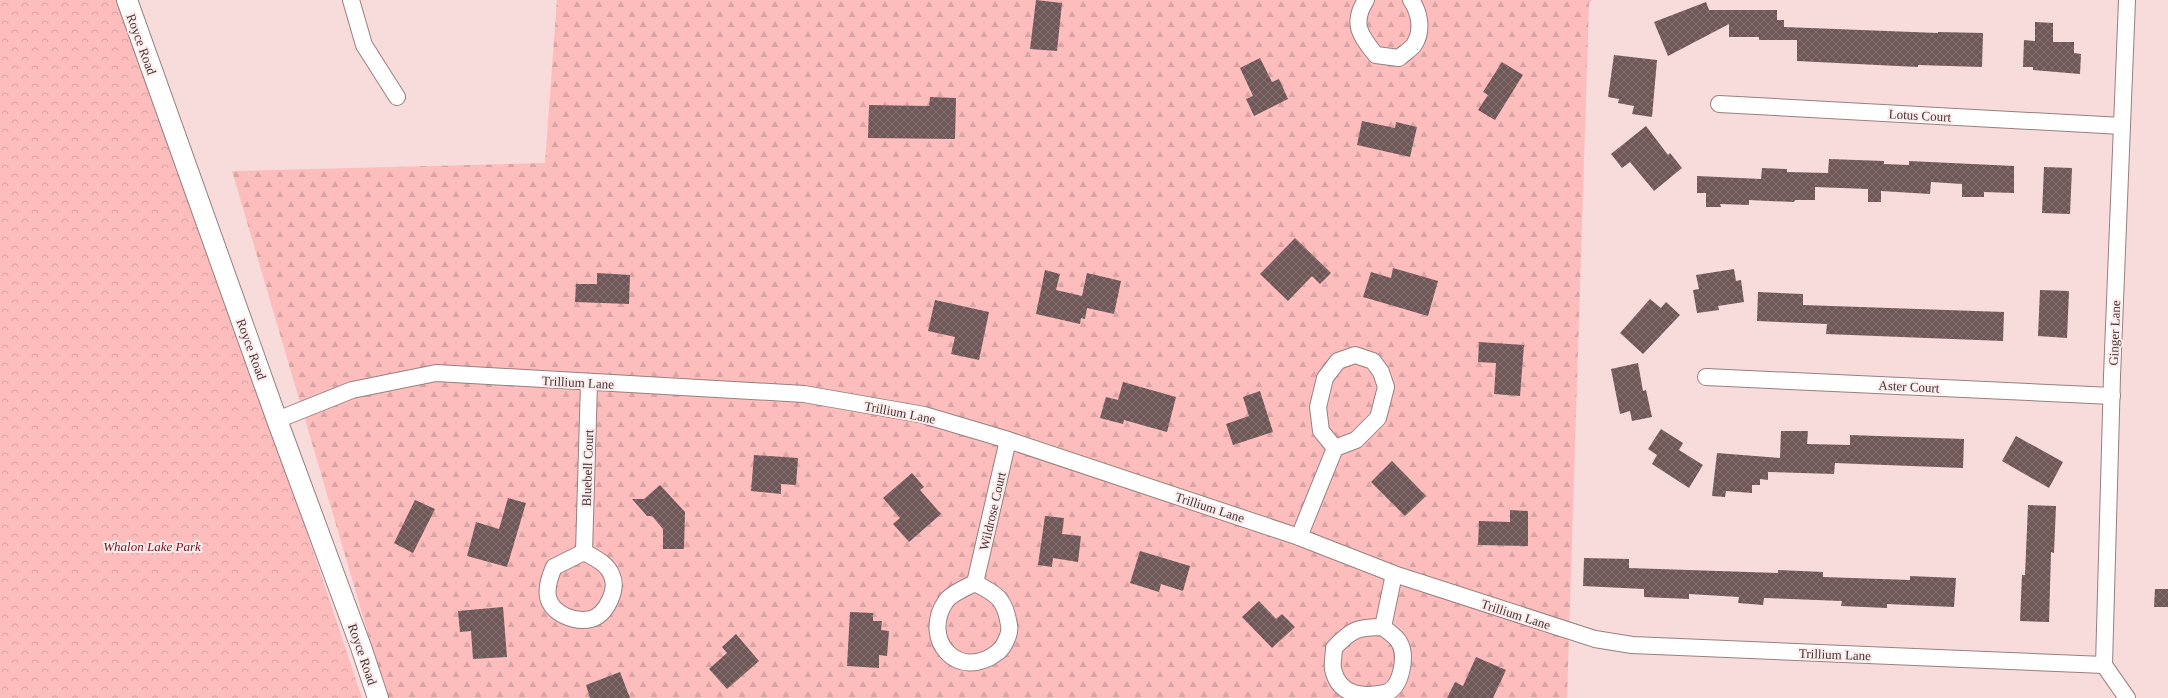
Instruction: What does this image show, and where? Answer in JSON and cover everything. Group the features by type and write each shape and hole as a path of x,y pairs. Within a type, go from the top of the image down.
{"street":[{"name":"Royce Road","path":"127,0 277,420 362,647 378,698"},
{"path":"351,0 364,45 397,97"},
{"path":"1366,0 1361,8 1357,26 1364,41 1376,55 1398,58 1414,45 1420,27 1416,7 1411,0"},
{"name":"Ginger Lane","path":"2104,665 2112,396 2127,0"},
{"name":"Lotus Court","path":"1719,104 2122,126"},
{"path":"1299,537 1335,448 1356,440 1378,418 1386,387 1381,372 1373,361 1355,355 1338,361 1325,378 1318,407 1321,431 1335,448"},
{"name":"Trillium Lane","path":"277,420 352,390 436,374 804,394 924,415 1008,440 1299,537 1394,574 1595,639 1632,645 2104,665"},
{"name":"Aster Court","path":"1706,377 2112,396"},
{"name":"Bluebell Court","path":"584,552 589,383"},
{"name":"Wildrose Court","path":"975,583 1008,440"},
{"path":"584,552 602,562 613,576 612,598 604,609 591,619 574,619 564,616 554,608 548,597 548,581 554,567 584,552"},
{"path":"1384,627 1394,574"},
{"path":"975,583 995,594 1006,609 1010,628 1002,648 987,660 972,664 958,660 946,652 937,634 938,617 947,599 975,583"},
{"path":"1363,627 1384,627 1400,642 1404,663 1398,680 1389,692 1367,698 1352,697 1340,686 1333,669 1334,648 1347,634 1363,627"},
{"path":"2104,665 2127,698"}],"green space":[{"name":"Whalon Lake Park","path":"0,0 130,0 362,698 0,698"},
{"path":"557,0 1592,0 1589,3 1567,698 387,698 232,171 545,163"}],"building":[{"path":"1036,0 1062,3 1057,51 1030,49"},
{"path":"1706,2 1709,10 1777,10 1777,20 1784,20 1784,27 1938,33 1983,33 1982,67 1918,65 1918,67 1797,61 1797,40 1759,40 1759,37 1729,37 1729,24 1668,56 1654,22"},
{"path":"2035,22 2053,23 2053,42 2074,42 2074,53 2081,54 2080,74 2033,70 2033,67 2023,67 2024,40 2035,41"},
{"path":"1614,55 1657,60 1652,117 1632,114 1634,106 1618,103 1619,99 1608,97"},
{"path":"1260,58 1272,82 1279,79 1288,99 1254,116 1246,99 1253,96 1240,68"},
{"path":"1502,62 1523,75 1495,120 1478,110 1488,95 1483,92"},
{"path":"930,97 956,98 955,139 868,138 869,105 929,106"},
{"path":"1362,121 1395,128 1396,122 1417,127 1410,157 1357,145"},
{"path":"1646,126 1668,155 1670,153 1682,168 1654,191 1630,162 1622,168 1611,154"},
{"path":"1829,159 1884,161 1884,164 1909,165 1909,161 2014,166 2014,193 1984,192 1984,197 1962,197 1962,184 1931,182 1930,194 1881,191 1881,202 1868,202 1868,189 1815,187 1815,200 1795,200 1794,202 1749,200 1749,205 1720,204 1721,207 1706,207 1706,193 1697,193 1697,176 1761,179 1762,168 1787,169 1787,172 1828,173"},
{"path":"2044,167 2072,168 2070,214 2042,213"},
{"path":"1295,238 1331,273 1320,284 1312,276 1288,301 1260,274"},
{"path":"1393,268 1438,281 1428,316 1363,297 1371,272 1391,278"},
{"path":"1734,269 1736,281 1741,280 1744,302 1718,306 1719,310 1697,313 1693,290 1699,289 1696,275"},
{"path":"1045,270 1060,274 1056,290 1082,296 1087,273 1121,281 1114,314 1087,308 1085,319 1081,318 1080,324 1036,314"},
{"path":"597,273 630,275 629,304 575,302 576,284 597,284"},
{"path":"2040,290 2069,291 2067,338 2038,336"},
{"path":"1758,292 1803,294 1803,305 2004,312 2003,341 1826,334 1827,324 1757,321"},
{"path":"1650,299 1661,308 1666,302 1680,315 1643,354 1620,333"},
{"path":"935,300 989,312 979,360 951,354 955,337 928,331"},
{"path":"1479,342 1524,345 1520,396 1494,394 1496,363 1478,362"},
{"path":"1638,363 1643,391 1646,390 1652,417 1632,421 1630,411 1620,414 1611,369"},
{"path":"1123,382 1176,397 1167,432 1124,420 1123,424 1100,418 1106,397 1118,400"},
{"path":"1260,391 1273,432 1233,445 1226,424 1249,416 1243,397"},
{"path":"1661,429 1683,443 1679,450 1703,465 1689,488 1652,464 1657,455 1648,449"},
{"path":"1781,431 1808,431 1807,444 1850,445 1850,435 1964,439 1963,468 1835,463 1834,474 1768,472 1768,480 1760,479 1760,485 1752,485 1752,493 1726,491 1725,497 1712,496 1717,453 1780,458"},
{"path":"2016,436 2063,462 2049,488 2002,461"},
{"path":"754,455 798,458 796,485 781,484 781,494 751,491"},
{"path":"1392,461 1426,496 1405,516 1371,482"},
{"path":"912,473 924,487 920,490 941,514 909,542 893,524 900,518 883,498"},
{"path":"660,485 685,512 684,549 663,549 663,529 652,516 647,516 632,499 644,499"},
{"path":"508,498 526,503 507,567 467,556 476,522 499,529"},
{"path":"415,500 435,509 413,553 394,543"},
{"path":"2028,505 2056,506 2054,553 2051,552 2049,622 2020,621 2022,575 2025,575"},
{"path":"1510,510 1528,511 1528,546 1478,545 1479,521 1510,522"},
{"path":"1045,516 1064,518 1062,534 1081,536 1078,562 1053,558 1052,567 1038,565"},
{"path":"1140,551 1190,566 1183,591 1161,584 1159,592 1130,583"},
{"path":"1584,558 1629,559 1629,568 1778,573 1778,570 1823,572 1823,577 1910,580 1910,576 1956,578 1954,607 1887,604 1887,608 1841,606 1842,601 1764,598 1763,605 1738,603 1739,597 1689,594 1689,599 1644,597 1644,589 1583,586"},
{"path":"2155,589 2168,589 2168,607 2154,607"},
{"path":"1259,601 1276,619 1282,614 1295,627 1272,648 1242,617"},
{"path":"503,607 507,657 473,659 471,631 460,632 458,611"},
{"path":"850,612 873,613 873,621 882,621 881,630 889,631 887,656 879,655 879,668 847,666"},
{"path":"736,634 759,661 727,689 709,669 727,653 722,647"},
{"path":"1476,657 1506,670 1493,698 1447,698 1455,682 1463,686"},
{"path":"620,672 630,698 590,698 586,685"}]}
